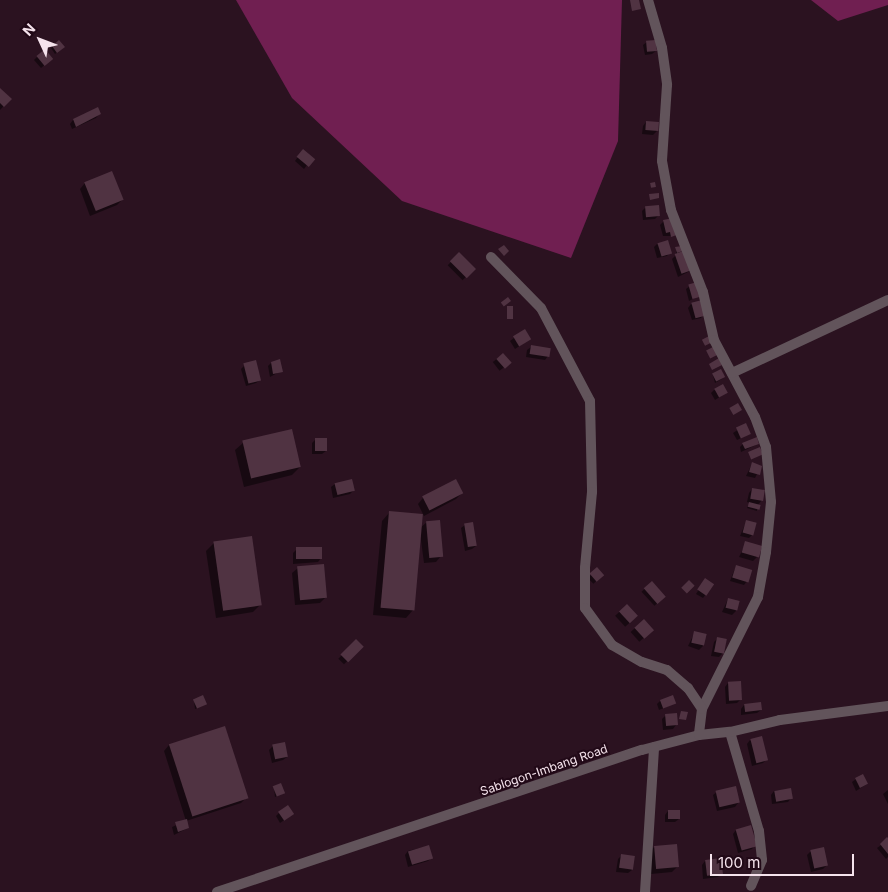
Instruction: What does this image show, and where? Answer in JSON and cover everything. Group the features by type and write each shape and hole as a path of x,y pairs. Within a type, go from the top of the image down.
{"street":[{"path":"648,0 662,48 667,85 662,161 671,210 703,292 714,340 755,417 766,447 771,502 766,552 758,597 702,709 699,735"},
{"path":"491,257 541,308 590,401 592,492 585,568 585,608 612,645 642,662 667,670 688,688 702,709"},
{"path":"732,373 888,300"},
{"name":"Sablogon-Imbang Road","path":"217,892 654,747 699,735 730,732 780,720 888,706"},
{"path":"730,732 759,832 762,860 751,886"},
{"path":"645,892 654,747"}],"shaded area":[{"path":"236,0 622,0 618,141 571,258 402,201 292,98"},
{"path":"811,0 888,0 888,5 838,21"}],"building":[{"path":"630,0 639,0 641,9 632,11"},
{"path":"59,40 65,47 57,53 52,46"},
{"path":"656,40 657,51 647,52 646,41"},
{"path":"45,49 53,59 45,66 36,56"},
{"path":"0,88 12,99 4,107 0,103"},
{"path":"98,107 101,114 76,127 73,119"},
{"path":"646,121 659,122 658,131 645,130"},
{"path":"303,149 315,159 309,167 297,157"},
{"path":"112,171 124,200 96,211 84,182"},
{"path":"655,182 656,187 651,188 650,183"},
{"path":"659,193 659,198 650,200 649,194"},
{"path":"659,205 660,216 646,217 645,206"},
{"path":"673,218 677,235 671,237 670,232 666,233 663,220"},
{"path":"668,240 672,253 662,257 657,243"},
{"path":"504,245 509,251 504,256 498,249"},
{"path":"682,246 683,251 677,253 675,247"},
{"path":"686,250 693,270 681,274 675,254"},
{"path":"459,252 476,269 467,278 450,261"},
{"path":"697,282 701,296 692,299 688,284"},
{"path":"508,297 511,301 504,306 501,302"},
{"path":"702,300 706,315 696,318 691,303"},
{"path":"507,306 513,306 513,319 507,319"},
{"path":"525,329 531,339 519,346 513,336"},
{"path":"709,336 712,342 705,346 702,340"},
{"path":"531,345 551,348 549,357 530,354"},
{"path":"715,346 719,354 710,359 706,351"},
{"path":"503,353 512,363 505,369 496,359"},
{"path":"719,358 722,365 712,370 709,364"},
{"path":"280,359 283,372 273,374 271,362"},
{"path":"256,360 261,380 248,384 243,363"},
{"path":"721,369 725,377 716,382 712,374"},
{"path":"723,384 728,393 719,398 714,389"},
{"path":"738,403 742,410 733,415 729,408"},
{"path":"746,423 751,434 741,438 736,427"},
{"path":"292,429 301,467 251,478 242,440"},
{"path":"757,437 759,444 745,449 742,443"},
{"path":"315,438 327,438 327,451 315,451"},
{"path":"760,447 763,454 751,459 748,452"},
{"path":"752,462 762,466 760,475 749,472"},
{"path":"352,479 355,491 337,495 335,483"},
{"path":"456,479 463,493 429,511 422,496"},
{"path":"752,488 765,490 763,501 750,499"},
{"path":"749,502 761,505 759,510 748,507"},
{"path":"389,511 423,514 414,611 381,608"},
{"path":"440,520 443,557 429,558 426,521"},
{"path":"746,520 757,523 753,535 743,533"},
{"path":"473,522 477,546 468,547 464,523"},
{"path":"252,536 262,605 223,611 213,541"},
{"path":"745,541 762,546 759,557 742,553"},
{"path":"296,547 322,547 322,559 296,559"},
{"path":"324,564 327,598 300,600 297,566"},
{"path":"736,565 752,570 748,582 732,577"},
{"path":"597,567 604,575 597,582 589,574"},
{"path":"705,578 714,584 706,596 697,590"},
{"path":"689,580 695,586 687,593 681,588"},
{"path":"652,581 666,597 657,604 644,588"},
{"path":"728,598 740,601 737,611 726,608"},
{"path":"627,604 638,616 630,623 619,612"},
{"path":"644,619 654,630 644,639 634,628"},
{"path":"694,631 707,634 704,646 691,643"},
{"path":"717,637 727,639 724,654 714,652"},
{"path":"356,639 364,647 348,662 340,655"},
{"path":"741,681 742,700 729,701 728,682"},
{"path":"203,695 207,704 197,709 193,699"},
{"path":"673,695 676,703 663,708 660,700"},
{"path":"761,702 762,710 745,712 744,704"},
{"path":"681,711 688,712 686,720 679,719"},
{"path":"677,713 678,725 666,726 665,714"},
{"path":"225,726 248,798 192,817 169,744"},
{"path":"762,736 768,760 756,763 750,739"},
{"path":"285,742 288,757 275,759 272,744"},
{"path":"863,774 868,784 860,788 855,778"},
{"path":"281,783 285,793 277,797 273,786"},
{"path":"736,786 740,803 719,807 716,791"},
{"path":"791,788 793,799 776,802 774,791"},
{"path":"288,805 294,814 284,821 278,812"},
{"path":"668,810 680,810 680,819 668,819"},
{"path":"187,819 189,828 178,832 175,822"},
{"path":"751,825 757,846 742,851 736,829"},
{"path":"888,838 888,854 880,844"},
{"path":"677,844 679,867 656,869 654,846"},
{"path":"429,845 433,858 412,865 408,851"},
{"path":"824,847 828,866 814,868 810,850"},
{"path":"621,854 635,856 633,870 619,868"},
{"path":"721,858 723,874 707,876 705,860"}]}
